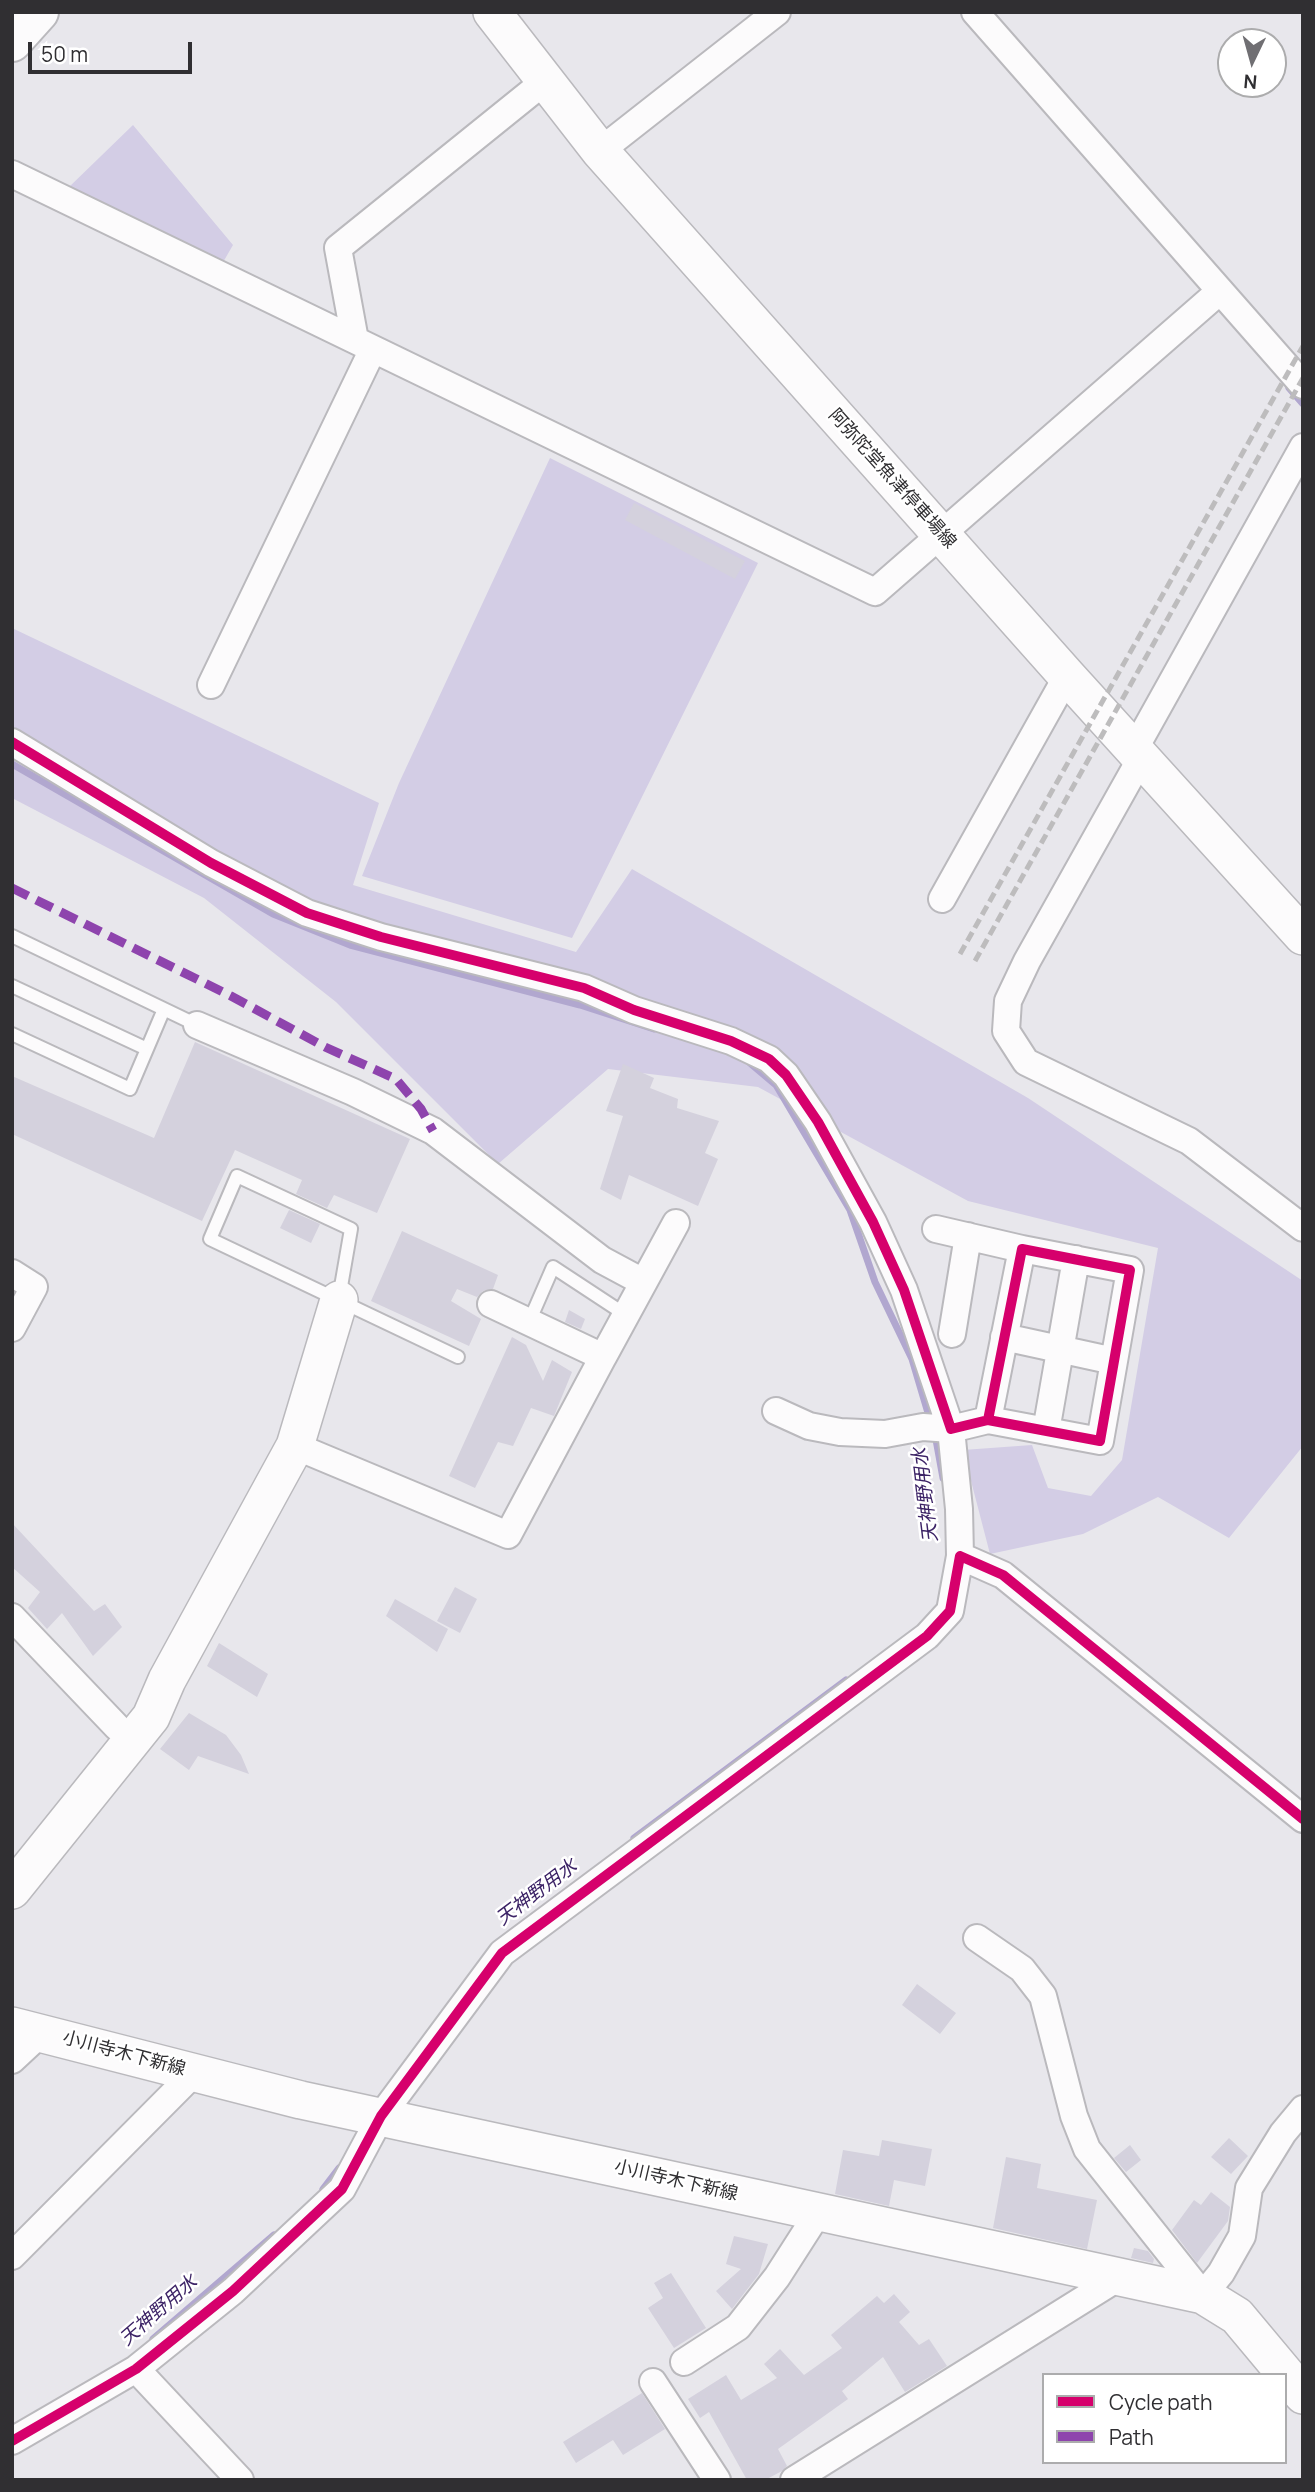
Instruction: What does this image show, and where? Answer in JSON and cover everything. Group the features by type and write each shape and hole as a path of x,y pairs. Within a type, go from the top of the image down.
{"main road":[{"path":"12,42 39,12"},
{"name":"阿弥陀堂魚津停車場線","path":"492,12 600,151 1067,676 1303,936"},
{"path":"12,1890 151,1717 167,1680 295,1446 339,1300"},
{"path":"12,1856 134,1707 167,1680"},
{"name":"小川寺木下新線","path":"27,2029 301,2100 1116,2279 1154,2283 1203,2295 1237,2316 1285,2373"},
{"name":"小川寺木下新線","path":"1287,2376 1303,2395"}],"street":[{"path":"600,151 777,12"},
{"path":"975,12 1303,385"},
{"path":"211,685 364,344 338,247 545,80"},
{"path":"12,174 875,592 1220,291"},
{"path":"1303,447 1027,961 1008,1001 1006,1031 1026,1062 1189,1141 1303,1228"},
{"path":"942,899 1067,676"},
{"path":"12,742 211,863 307,913 370,933 584,988 634,1010 732,1041 769,1059 786,1075 818,1122 873,1222 904,1290 951,1429 959,1509 960,1556 950,1611 927,1636 502,1953 381,2116 342,2189 233,2291 136,2369 12,2441"},
{"path":"197,1025 353,1092 433,1131 602,1260 643,1282"},
{"path":"295,1446 508,1535 676,1223"},
{"path":"776,1411 808,1426 840,1432 885,1434 923,1426 951,1429 988,1420 1100,1441 1130,1270 936,1229"},
{"path":"952,1334 968,1236"},
{"path":"988,1420 1021,1249"},
{"path":"1046,1431 1076,1259"},
{"path":"12,1272 34,1287 12,1328"},
{"path":"491,1304 603,1357"},
{"path":"1004,1337 1114,1361"},
{"path":"960,1556 1003,1575 1303,1819"},
{"path":"12,1617 117,1727"},
{"path":"976,1938 1022,1969 1043,1996 1074,2116 1087,2149 1203,2295 1221,2273 1242,2236 1249,2189 1283,2133 1303,2109"},
{"path":"12,2060 27,2029"},
{"path":"12,2256 194,2073"},
{"path":"684,2362 738,2327 777,2277 818,2213"},
{"path":"794,2480 1116,2279"},
{"path":"136,2369 240,2480"},
{"path":"653,2382 717,2480"}],"lane":[{"path":"12,936 197,1025"},
{"path":"12,986 147,1049"},
{"path":"12,1034 130,1089 164,1009"},
{"path":"339,1300 351,1229 237,1176 210,1239 458,1357"},
{"path":"529,1322 553,1268 626,1315"}],"shaded area":[{"path":"133,125 233,245 222,264 68,188"},
{"path":"550,458 758,563 572,938 362,876 399,783"},
{"path":"12,628 379,803 353,885 576,952 632,869 1028,1098 1303,1281 1303,1446 1229,1538 1158,1497 1083,1534 990,1554 963,1450 1032,1445 1048,1488 1091,1496 1122,1460 1158,1248 968,1201 758,1087 608,1069 498,1164 336,1002 204,898 12,798"}],"building":[{"path":"634,503 745,561 735,579 625,520"},
{"path":"195,1042 410,1139 377,1213 334,1195 327,1208 296,1194 302,1180 235,1150 202,1221 12,1134 12,1076 154,1138"},
{"path":"623,1064 654,1078 650,1088 678,1099 677,1108 719,1121 705,1153 718,1159 698,1206 629,1175 621,1200 600,1189 623,1116 606,1111"},
{"path":"289,1210 320,1224 311,1243 280,1228"},
{"path":"402,1231 498,1275 493,1289 483,1291 477,1297 457,1289 451,1301 481,1319 469,1346 371,1301"},
{"path":"569,1310 585,1319 581,1329 565,1322"},
{"path":"512,1337 526,1345 543,1381 552,1360 572,1372 554,1416 531,1408 513,1446 498,1442 475,1488 449,1476"},
{"path":"12,1523 94,1611 105,1604 122,1627 93,1656 62,1613 47,1629 28,1608 40,1592 12,1567"},
{"path":"455,1587 477,1599 460,1633 437,1621"},
{"path":"395,1599 448,1629 437,1652 386,1616"},
{"path":"219,1643 268,1674 257,1697 207,1666"},
{"path":"189,1713 226,1735 241,1755 249,1774 198,1756 189,1770 160,1749"},
{"path":"917,1984 956,2013 940,2034 902,2005"},
{"path":"1229,2138 1248,2156 1231,2174 1211,2157"},
{"path":"882,2140 932,2149 925,2186 894,2180 889,2206 835,2194 843,2150 879,2156"},
{"path":"1130,2145 1141,2160 1126,2172 1114,2158"},
{"path":"1006,2157 1041,2164 1037,2188 1097,2200 1087,2249 993,2228"},
{"path":"1211,2192 1230,2207 1228,2221 1197,2263 1172,2230 1194,2200 1201,2205"},
{"path":"734,2236 768,2244 759,2274 732,2309 716,2291 741,2269 726,2264"},
{"path":"1134,2248 1148,2251 1154,2259 1153,2263 1131,2258"},
{"path":"671,2273 706,2328 674,2348 648,2308 663,2298 654,2283"},
{"path":"894,2294 910,2312 899,2322 919,2345 929,2339 947,2366 905,2392 883,2357 842,2391 848,2399 778,2449 787,2466 782,2471 765,2480 747,2480 709,2412 700,2418 688,2399 726,2375 741,2400 777,2378 764,2364 780,2349 804,2375 842,2348 831,2335 877,2296 884,2303"},
{"path":"642,2393 665,2429 623,2455 613,2440 576,2463 563,2442"}],"waterway":[{"path":"1289,388 1303,404"},
{"name":"天神野用水","path":"12,764 273,914 350,945 580,1005 654,1029"},
{"name":"天神野用水","path":"750,1063 776,1085 850,1210 875,1282 912,1359 931,1423"},
{"name":"天神野用水","path":"935,1434 943,1478"},
{"name":"天神野用水","path":"634,1838 846,1680"},
{"name":"天神野用水","path":"323,2189 339,2168"},
{"name":"天神野用水","path":"153,2339 274,2235"}],"railway":[{"path":"960,954 1303,346"},
{"path":"975,961 1303,378"}],"marked path":[{"path":"12,888 231,996 325,1047 396,1079 421,1109 433,1131"}],"cycle path":[{"path":"12,742 211,863 307,913 381,937 584,988 634,1010 731,1041 769,1059 786,1075 818,1122 873,1222 904,1290 951,1429 988,1420 1100,1441 1130,1270 1022,1249 988,1420"},
{"path":"12,2441 136,2369 233,2291 342,2189 381,2116 502,1953 927,1636 950,1611 960,1556 1003,1575 1303,1819"}]}
